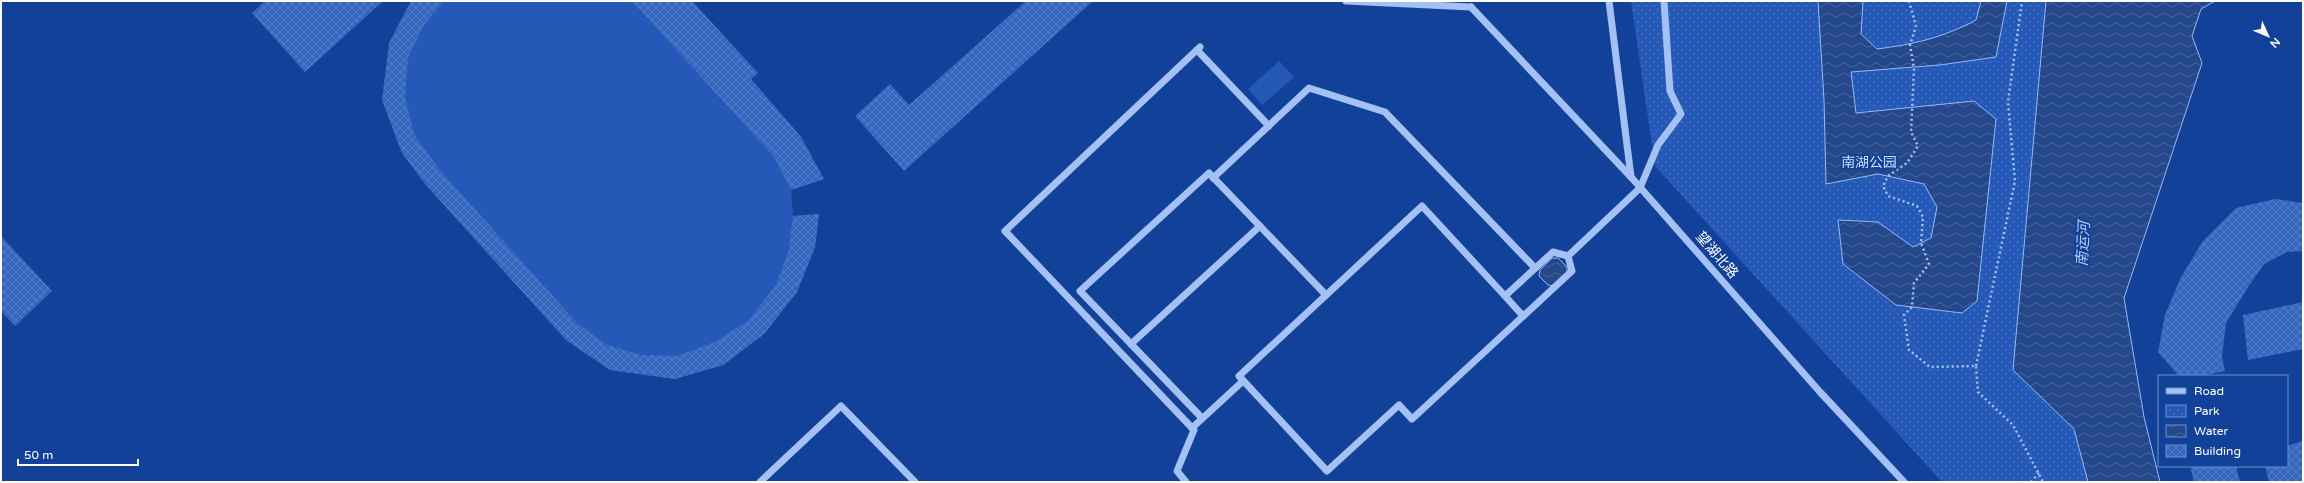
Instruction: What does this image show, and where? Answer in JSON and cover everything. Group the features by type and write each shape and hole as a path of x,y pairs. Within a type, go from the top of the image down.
{"street":[{"path":"1346,1 1471,4"},
{"path":"1609,1 1631,177"},
{"path":"1568,256 1640,188 1658,145 1680,114 1670,91 1664,1"},
{"name":"望湖北路","path":"1471,4 1631,177 1815,386 1904,482"},
{"path":"1186,482 1177,471 1194,430 1005,231 1198,48 1269,126"},
{"path":"1213,178 1309,88 1385,112 1535,268"},
{"path":"1202,418 1080,291 1209,173 1326,295"},
{"path":"1523,316 1422,206 1239,376 1327,471 1399,405 1412,419 1572,271 1568,256"},
{"path":"1131,344 1260,226"},
{"path":"1505,296 1553,252 1568,256"},
{"path":"1192,428 1243,381"},
{"path":"760,482 841,406 915,482"}],"path":[{"path":"1909,1 1916,26 1910,45 1914,68 1911,132 1918,146 1907,163 1888,176 1883,186 1888,196 1917,206 1922,218 1921,243 1929,264 1914,283 1912,307 1904,315 1909,350 1930,367 1976,366"},
{"path":"2022,1 2008,102 2015,181 1976,366 1978,392 2013,426 2043,482"},
{"path":"2031,482 2039,473"}],"green space":[{"path":"411,1 692,1 751,79 801,137 824,179 791,190 793,216 819,214 815,247 797,292 764,334 723,365 675,379 610,370 566,340 426,185 402,153 382,100"},
{"name":"南湖公园","path":"1631,1 2046,1 2013,369 2074,429 2088,482 1942,482 1655,166"},
{"path":"1279,61 1294,77 1262,105 1248,89"}],"water":[{"path":"1818,1 1863,1 1861,34 1877,49 1904,45 1940,36 1976,20 1981,1 2007,1 1996,57 1940,65 1851,72 1856,113 1974,101 1996,119 1977,301 1962,313 1896,305 1843,264 1838,220 1878,222 1913,247 1931,238 1937,207 1924,184 1878,174 1826,184 1824,100"},
{"name":"南运河","path":"2046,1 2215,1 2201,9 2192,36 2202,63 2124,298 2144,417 2160,482 2088,482 2074,429 2013,370"},
{"path":"1552,258 1558,258 1567,267 1567,273 1554,286 1548,285 1539,276 1540,270"}],"building":[{"path":"265,1 383,1 305,72 252,13"},
{"path":"411,1 444,1 424,25 408,58 405,97 414,134 439,169 577,323 607,345 641,355 677,356 715,342 749,320 776,285 789,249 793,216 819,214 815,247 797,292 764,334 723,365 675,379 610,370 566,340 426,185 402,153 382,100 389,43"},
{"path":"632,1 692,1 758,73 751,79 801,137 824,179 791,190 774,157"},
{"path":"1026,1 1093,1 904,171 855,116 890,84 909,105"},
{"path":"2275,199 2303,203 2303,251 2287,252 2264,264 2248,287 2226,323 2222,356 2225,371 2205,375 2178,375 2158,352 2165,315 2180,279 2203,241 2236,208"},
{"path":"1,236 52,291 15,326 1,311"},
{"path":"2303,302 2303,349 2248,360 2243,315"},
{"path":"2303,441 2303,482 2269,482 2265,467 2288,467 2288,446"},
{"path":"2190,467 2236,467 2240,482 2194,482"}]}
